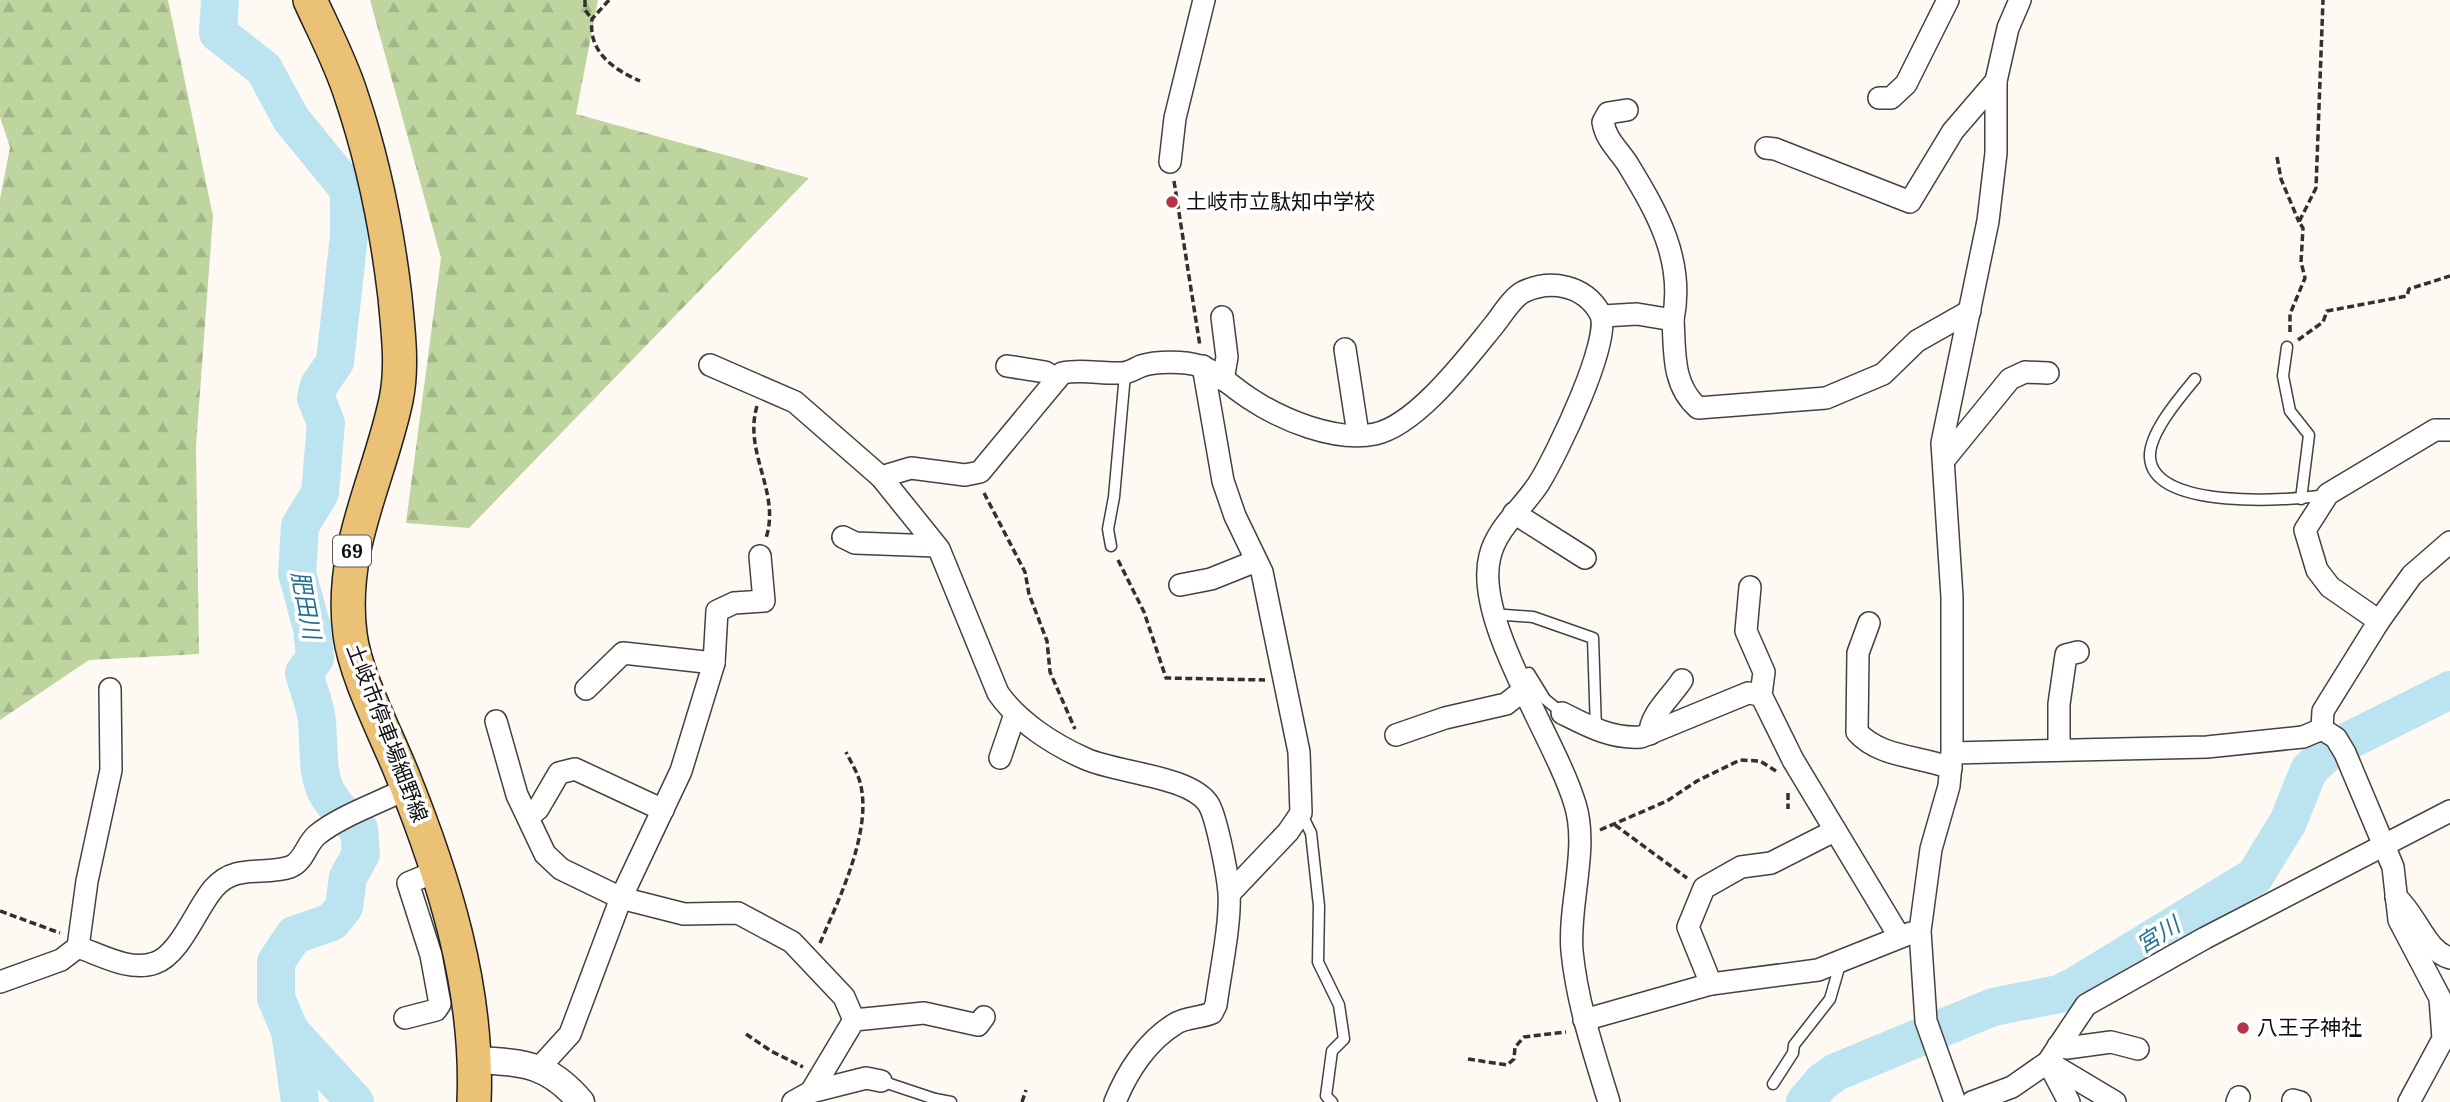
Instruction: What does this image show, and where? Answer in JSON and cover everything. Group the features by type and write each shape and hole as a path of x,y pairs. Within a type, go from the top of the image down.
{"main road":[{"name":"土岐市停車場細野線","path":"310,0 351,93 370,161 390,258 400,346 396,399 354,537 347,596 350,637 437,871 467,984 476,1059 474,1102"}],"street":[{"path":"1170,162 1175,118 1204,0"},
{"path":"1879,98 1891,98 1906,84 1948,0"},
{"path":"1909,934 1943,812 1952,761 1952,597 1944,430 1988,221 1996,153 1996,81 2015,2"},
{"path":"1766,148 1775,149 1910,202 1953,131 1996,81"},
{"path":"1627,110 1608,114 1603,122 1606,136 1621,154 1651,204 1672,248 1675,368 1682,388 1698,408 1826,398 1883,374 1917,341 1970,311"},
{"path":"881,477 911,468 965,475 980,472 1002,450 1062,373 1080,370 1125,374 1145,364 1187,363 1203,366 1250,399 1284,416 1324,431 1375,434 1418,410 1520,293 1549,286 1566,286 1587,296 1603,316 1603,335 1568,431 1538,486 1514,513 1488,560 1486,587 1492,614 1564,773 1577,809 1572,949 1585,1024 1609,1102"},
{"path":"1603,316 1637,314 1673,320"},
{"path":"1222,317 1227,357 1223,380"},
{"path":"1345,349 1358,434"},
{"path":"710,365 795,402 881,477 936,546 998,693 1015,713 1042,734 1088,760 1182,786 1198,794 1209,806 1230,893 1216,1005 1212,1013 1177,1022 1151,1043 1129,1073 1115,1102"},
{"path":"1007,366 1045,372 1058,379"},
{"path":"1203,366 1223,481 1235,516 1262,572 1299,752 1301,813 1288,832 1230,893"},
{"path":"1944,460 2010,379 2025,372 2048,373"},
{"path":"2379,621 2330,587 2317,570 2305,530 2328,495 2435,430 2450,430"},
{"path":"1514,513 1585,558"},
{"path":"843,537 855,544 936,546"},
{"path":"2409,1102 2439,1048 2444,1017 2440,998 2399,920 2393,867 2323,711 2379,621 2412,575 2450,542"},
{"path":"540,1067 570,1034 621,898 681,771 714,663 718,611 734,603 764,601 760,556"},
{"path":"1180,585 1211,579 1256,561"},
{"path":"1750,587 1746,631 1764,672 1761,695 1793,760 1834,831 1909,934 1926,1021 1955,1102"},
{"path":"1869,623 1858,653 1857,732 1875,748 1952,761 2059,750 2207,747 2303,737 2334,740"},
{"path":"2059,750 2059,704 2066,655 2078,652"},
{"path":"586,689 623,653 714,663"},
{"path":"1650,734 1651,722 1671,699 1682,680"},
{"path":"1395,735 1445,718 1506,704 1522,682"},
{"path":"0,982 61,960 78,943 87,881 111,770 110,689"},
{"path":"1562,713 1597,730 1623,738 1650,734 1748,693 1761,695"},
{"path":"1000,758 1015,713"},
{"path":"496,720 506,764 528,817 545,854 561,869 621,898 684,914 738,913 792,942 844,997 854,1020"},
{"path":"528,817 538,809 559,773 575,769 663,810"},
{"path":"78,943 125,964 156,963 170,954 215,887 230,875 245,870 291,867 301,859 317,835 408,788"},
{"path":"2053,1054 2086,1005 2205,938 2384,848 2450,811"},
{"path":"1712,984 1688,927 1704,888 1741,867 1771,863 1834,831"},
{"path":"405,1018 436,1010 440,1004 431,955 408,883 437,871"},
{"path":"2396,897 2417,920 2434,949 2450,958"},
{"path":"1585,1024 1712,984 1818,970 1909,934"},
{"path":"854,1020 925,1013 978,1025 984,1017"},
{"path":"808,1090 854,1020"},
{"path":"1972,1102 2012,1087 2053,1054 2067,1048 2111,1042 2138,1049"},
{"path":"2053,1054 2069,1102"},
{"path":"2053,1054 2115,1102"},
{"path":"476,1059 540,1067 555,1077 581,1102"},
{"path":"808,1090 866,1078 881,1080"}],"lane":[{"path":"2287,347 2283,376 2290,411 2309,435 2301,499"},
{"path":"1111,546 1109,514 1114,497 1125,374"},
{"path":"2194,379 2160,427 2150,455 2153,472 2166,484 2202,495 2256,500 2301,499 2328,495"},
{"path":"1492,614 1533,617 1593,638 1597,730"},
{"path":"1522,682 1528,673 1545,699 1562,713"},
{"path":"1301,813 1311,833 1319,906 1318,962 1339,1005 1344,1039 1332,1051 1326,1096 1332,1102"},
{"path":"1773,1084 1793,1053 1794,1045 1830,999 1841,961"},
{"path":"881,1080 935,1100 951,1102"}],"path":[{"path":"585,0 585,10 592,19 593,39 604,59 640,81"},
{"path":"592,19 609,0"},
{"path":"2300,222 2315,188 2323,0"},
{"path":"2277,157 2281,178 2303,228 2301,262 2305,278 2290,314 2287,347"},
{"path":"1170,162 1203,366"},
{"path":"2287,347 2315,330 2323,322 2327,311 2407,296 2409,289 2450,276"},
{"path":"760,556 771,522 771,502 752,435 763,387"},
{"path":"974,473 1025,572 1029,594 1047,641 1050,671 1088,760"},
{"path":"1111,546 1144,612 1166,678 1284,680"},
{"path":"812,962 840,895 860,832 861,788 846,752"},
{"path":"1578,832 1615,825 1667,801 1697,781 1740,760 1760,761 1781,779"},
{"path":"1786,786 1788,809"},
{"path":"1615,825 1704,888"},
{"path":"0,911 9,917 78,943"},
{"path":"1468,1059 1507,1065 1514,1059 1515,1047 1524,1037 1585,1024"},
{"path":"746,1034 771,1051 808,1090"},
{"path":"1022,1102 1026,1090"}],"green space":[{"path":"0,0 168,0 213,216 196,446 199,654 89,660 0,720 0,199 10,147 0,117"},
{"path":"370,0 598,0 576,114 809,178 469,528 406,523 441,258"}],"waterway":[{"name":"肥田川","path":"220,0 218,33 264,69 291,119 349,190 349,236 335,362 319,385 316,398 326,423 320,493 300,526 297,573 312,628 315,658 304,673 316,716 322,782 334,803 359,829 361,854 348,877 344,907 332,922 294,935 276,962 276,998 290,1031 355,1102"},
{"name":"宮川","path":"1805,1102 1822,1082 1836,1072 1993,1007 2059,994 2075,986 2255,876 2288,822 2309,770 2330,750 2450,690"},
{"path":"290,1031 300,1102"}],"place":[{"name":"土岐市立駄知中学校","path":"1172,202"},
{"name":"八王子神社","path":"2243,1028"}]}
